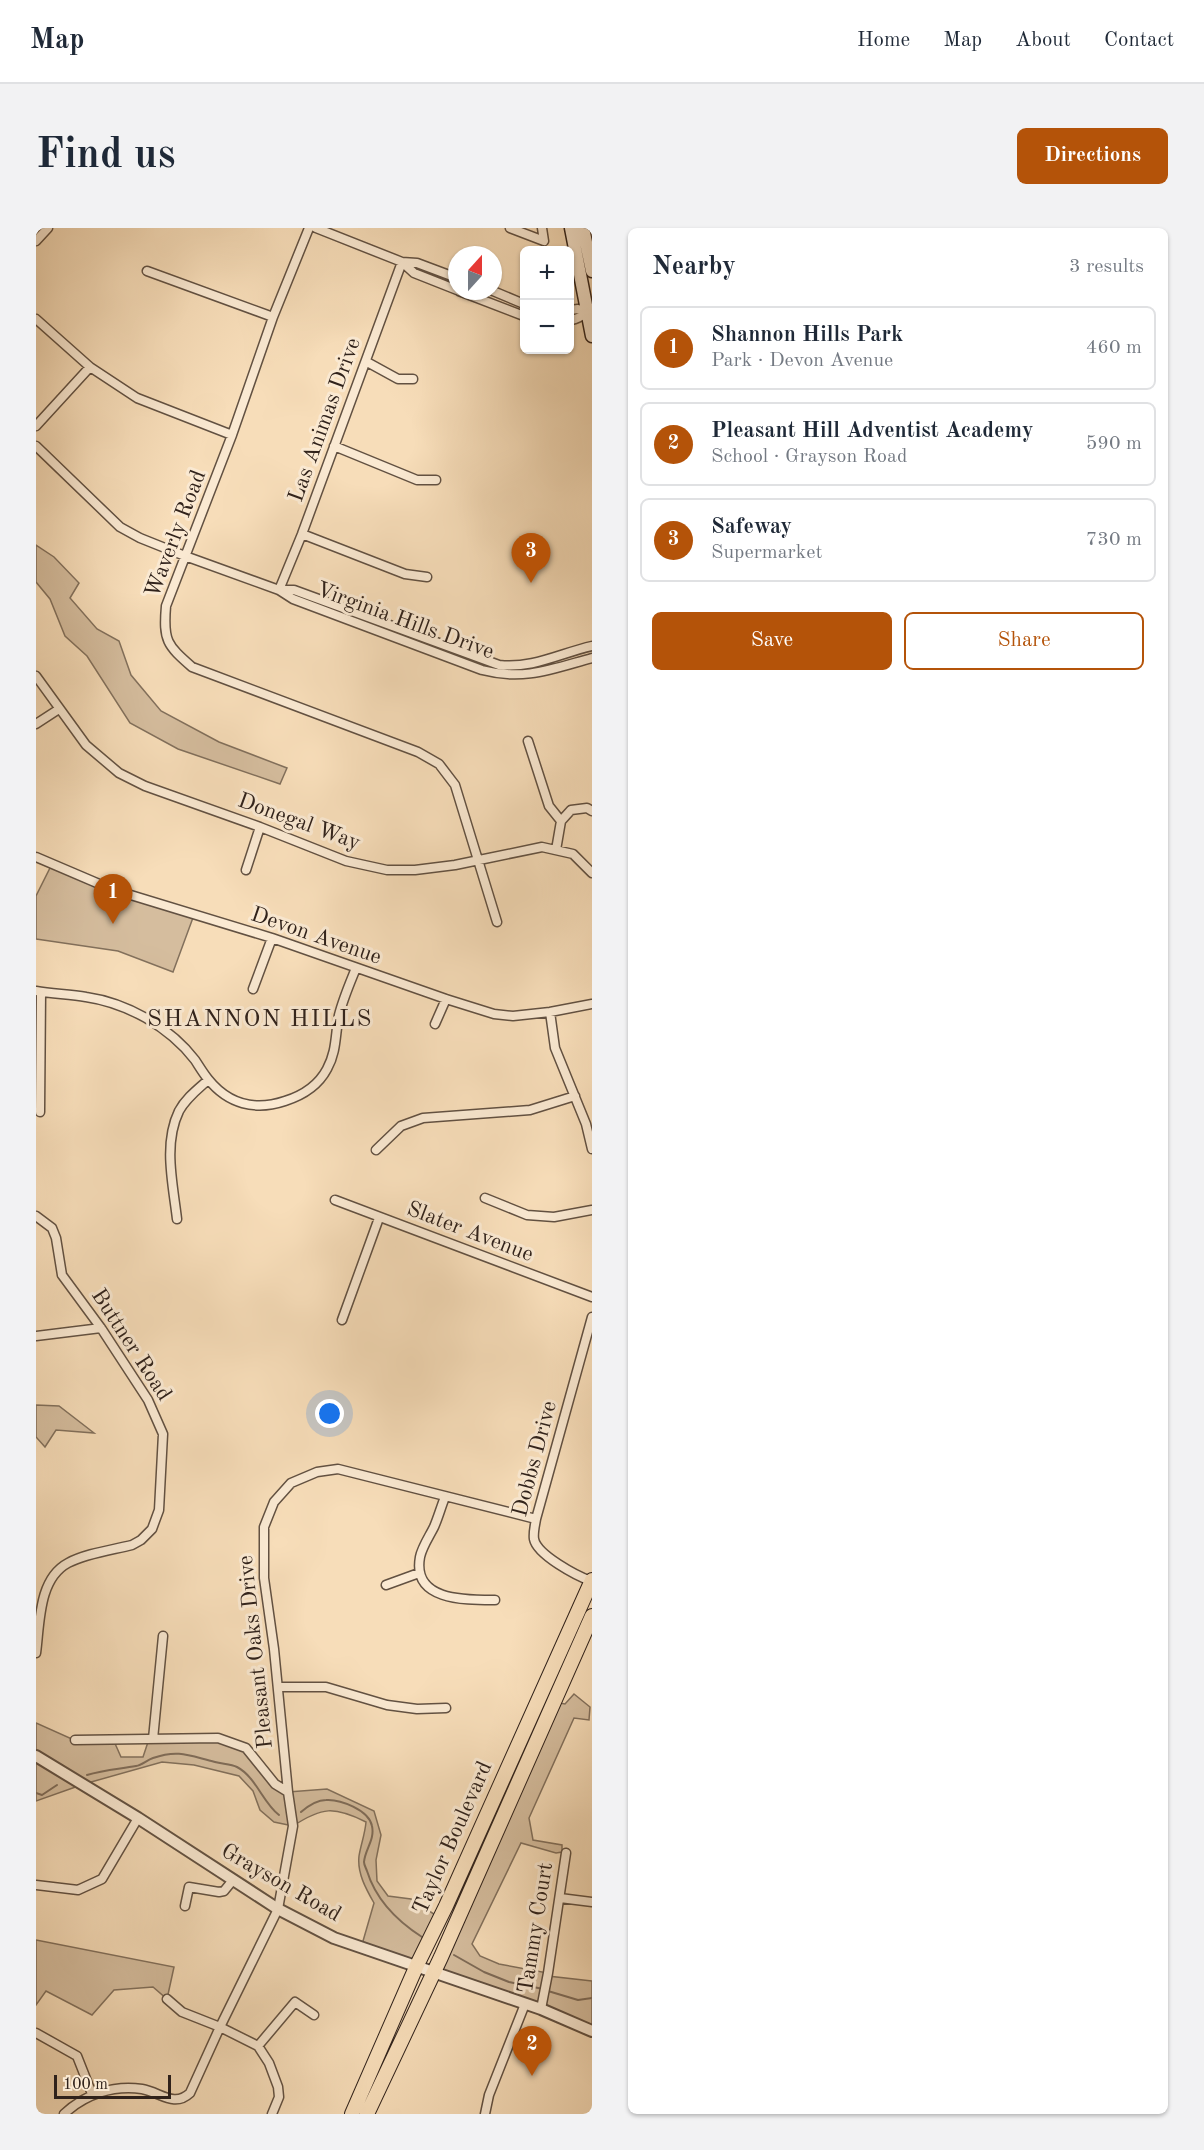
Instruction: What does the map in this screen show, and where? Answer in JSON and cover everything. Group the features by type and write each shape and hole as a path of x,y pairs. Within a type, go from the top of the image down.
{"main road":[{"path":"571,228 590,312 592,336"},
{"path":"583,228 592,271"},
{"name":"Taylor Boulevard","path":"352,2114 417,1965 446,1906 592,1581"},
{"name":"Taylor Boulevard","path":"367,2114 434,1972 592,1617"}],"street":[{"path":"36,241 48,228"},
{"name":"Waverly Road","path":"309,228 273,317 232,435 166,606 164,623 167,642 173,651 192,667 418,752 439,764 455,785 497,922"},
{"path":"316,228 402,262 417,263 448,275"},
{"path":"510,228 544,241 542,228"},
{"path":"402,262 414,273 448,287"},
{"name":"Las Animas Drive","path":"279,590 367,362 402,262"},
{"path":"147,271 273,317"},
{"path":"502,295 520,302"},
{"path":"482,300 520,314"},
{"path":"574,310 590,312"},
{"path":"574,320 590,312"},
{"path":"36,319 90,367 137,398 232,435"},
{"path":"367,362 398,379 413,379"},
{"path":"36,426 90,367"},
{"name":"Virginia Hills Drive","path":"36,446 120,527 140,538 185,556 279,590 293,599 471,666 500,674 517,676 543,672 592,658"},
{"path":"334,446 417,480 436,480"},
{"path":"302,534 405,574 427,577"},
{"name":"Virginia Hills Drive","path":"279,590 294,590 499,665 516,667 592,646"},
{"name":"Donegal Way","path":"36,676 86,745 119,773 145,786 346,861 387,870 415,870 542,847 573,854 592,873"},
{"path":"36,724 59,709"},
{"path":"528,741 549,806 561,821"},
{"path":"556,850 561,821 571,810 587,808 592,811"},
{"path":"246,870 260,827"},
{"name":"Devon Avenue","path":"36,857 111,890 272,938 446,999 505,1016 550,1012 591,1004"},
{"path":"254,989 272,938"},
{"path":"40,1112 38,991 86,997 115,1004 147,1018 172,1035 194,1059 208,1080 229,1096 253,1106 271,1106 302,1096 319,1081 328,1067 335,1047 339,1015 356,968"},
{"path":"435,1023 446,999"},
{"path":"550,1012 555,1048 586,1124 592,1149"},
{"path":"177,1219 170,1160 171,1135 180,1110 189,1097 208,1080"},
{"path":"376,1150 401,1126 423,1118 530,1110 575,1095"},
{"path":"485,1198 527,1215 554,1217 592,1210"},
{"name":"Slater Avenue","path":"335,1200 592,1297"},
{"name":"Buttner Road","path":"36,1216 52,1228 56,1238 62,1275 148,1400 159,1420 163,1434 159,1510 152,1529 132,1545 67,1563 51,1580 42,1608 36,1653"},
{"path":"342,1320 380,1218"},
{"name":"Dobbs Drive","path":"592,1317 536,1519 534,1540 540,1551 548,1557 592,1581"},
{"path":"36,1336 100,1328"},
{"name":"Pleasant Oaks Drive","path":"92,2094 120,2089 143,2089 174,2100 183,2099 190,2093 278,1909 293,1826 264,1578 264,1527 274,1502 291,1483 317,1472 338,1469 536,1519"},
{"path":"445,1497 435,1525 420,1555 419,1573 429,1588 444,1596 469,1600 495,1600"},
{"path":"386,1585 419,1573"},
{"path":"153,1739 163,1636"},
{"path":"278,1687 326,1687 387,1705 417,1709 446,1708"},
{"path":"75,1740 218,1738 246,1748 275,1784 288,1792"},
{"name":"Grayson Road","path":"36,1756 138,1818 278,1909 334,1938 525,2004 542,2005 592,2031"},
{"path":"36,1885 78,1890 102,1879 138,1818"},
{"name":"Tammy Court","path":"542,2005 566,1853"},
{"path":"185,1906 189,1887 219,1892 224,1891 233,1880"},
{"path":"560,1898 592,1902"},
{"path":"167,1999 182,2012 220,2027 258,2046 269,2063 278,2086 279,2097 272,2114"},
{"path":"258,2046 296,2002 314,2015"},
{"path":"485,2114 493,2085 525,2004"},
{"path":"36,2033 77,2056 92,2094 64,2114"}],"shaded area":[{"path":"36,545 54,557 79,583 70,598 97,629 119,641 131,675 161,711 219,742 287,768 280,784 178,749 130,723 87,656 65,636 50,599 36,582"},
{"path":"52,864 194,915 173,972 118,951 36,939 36,896"},
{"path":"36,1405 59,1406 94,1433 56,1430 45,1447 36,1437"},
{"path":"574,1694 590,1707 589,1720 574,1718 529,1818 533,1840 562,1845 562,1852 556,1853 521,1843 472,1944 480,1956 499,1964 548,1973 548,1976 592,1981 592,2024 585,2029 434,1972 554,1702 565,1704"},
{"path":"36,1723 74,1740 113,1739 121,1757 143,1757 149,1739 218,1738 246,1748 288,1792 327,1789 374,1811 381,1835 376,1860 377,1881 388,1896 411,1899 440,1918 417,1965 361,1948 374,1903 359,1869 359,1856 366,1822 345,1813 328,1811 312,1815 293,1826 274,1822 260,1810 253,1791 239,1776 194,1765 162,1762 84,1784 36,1801"},
{"path":"36,1940 174,1967 167,1999 153,1987 114,1990 92,2015 46,1991 36,2005"}],"waterway":[{"path":"87,1775 138,1765 162,1755 191,1756 235,1766 244,1771 279,1815"},
{"path":"36,1793 42,1795 57,1785"},
{"path":"301,1812 316,1802 332,1800 360,1810 366,1815 373,1831 364,1862 371,1882 388,1909 422,1937"},
{"path":"454,1955 484,1972 509,1982 543,1989"},
{"path":"548,1991 578,2000 592,1998"}],"place":[{"name":"Safeway","path":"531,583"},
{"name":"Shannon Hills Park","path":"113,924"},
{"name":"Pleasant Hill Adventist Academy","path":"532,2076"}],"district":[{"name":"SHANNON HILLS","path":"260,1020"}]}
